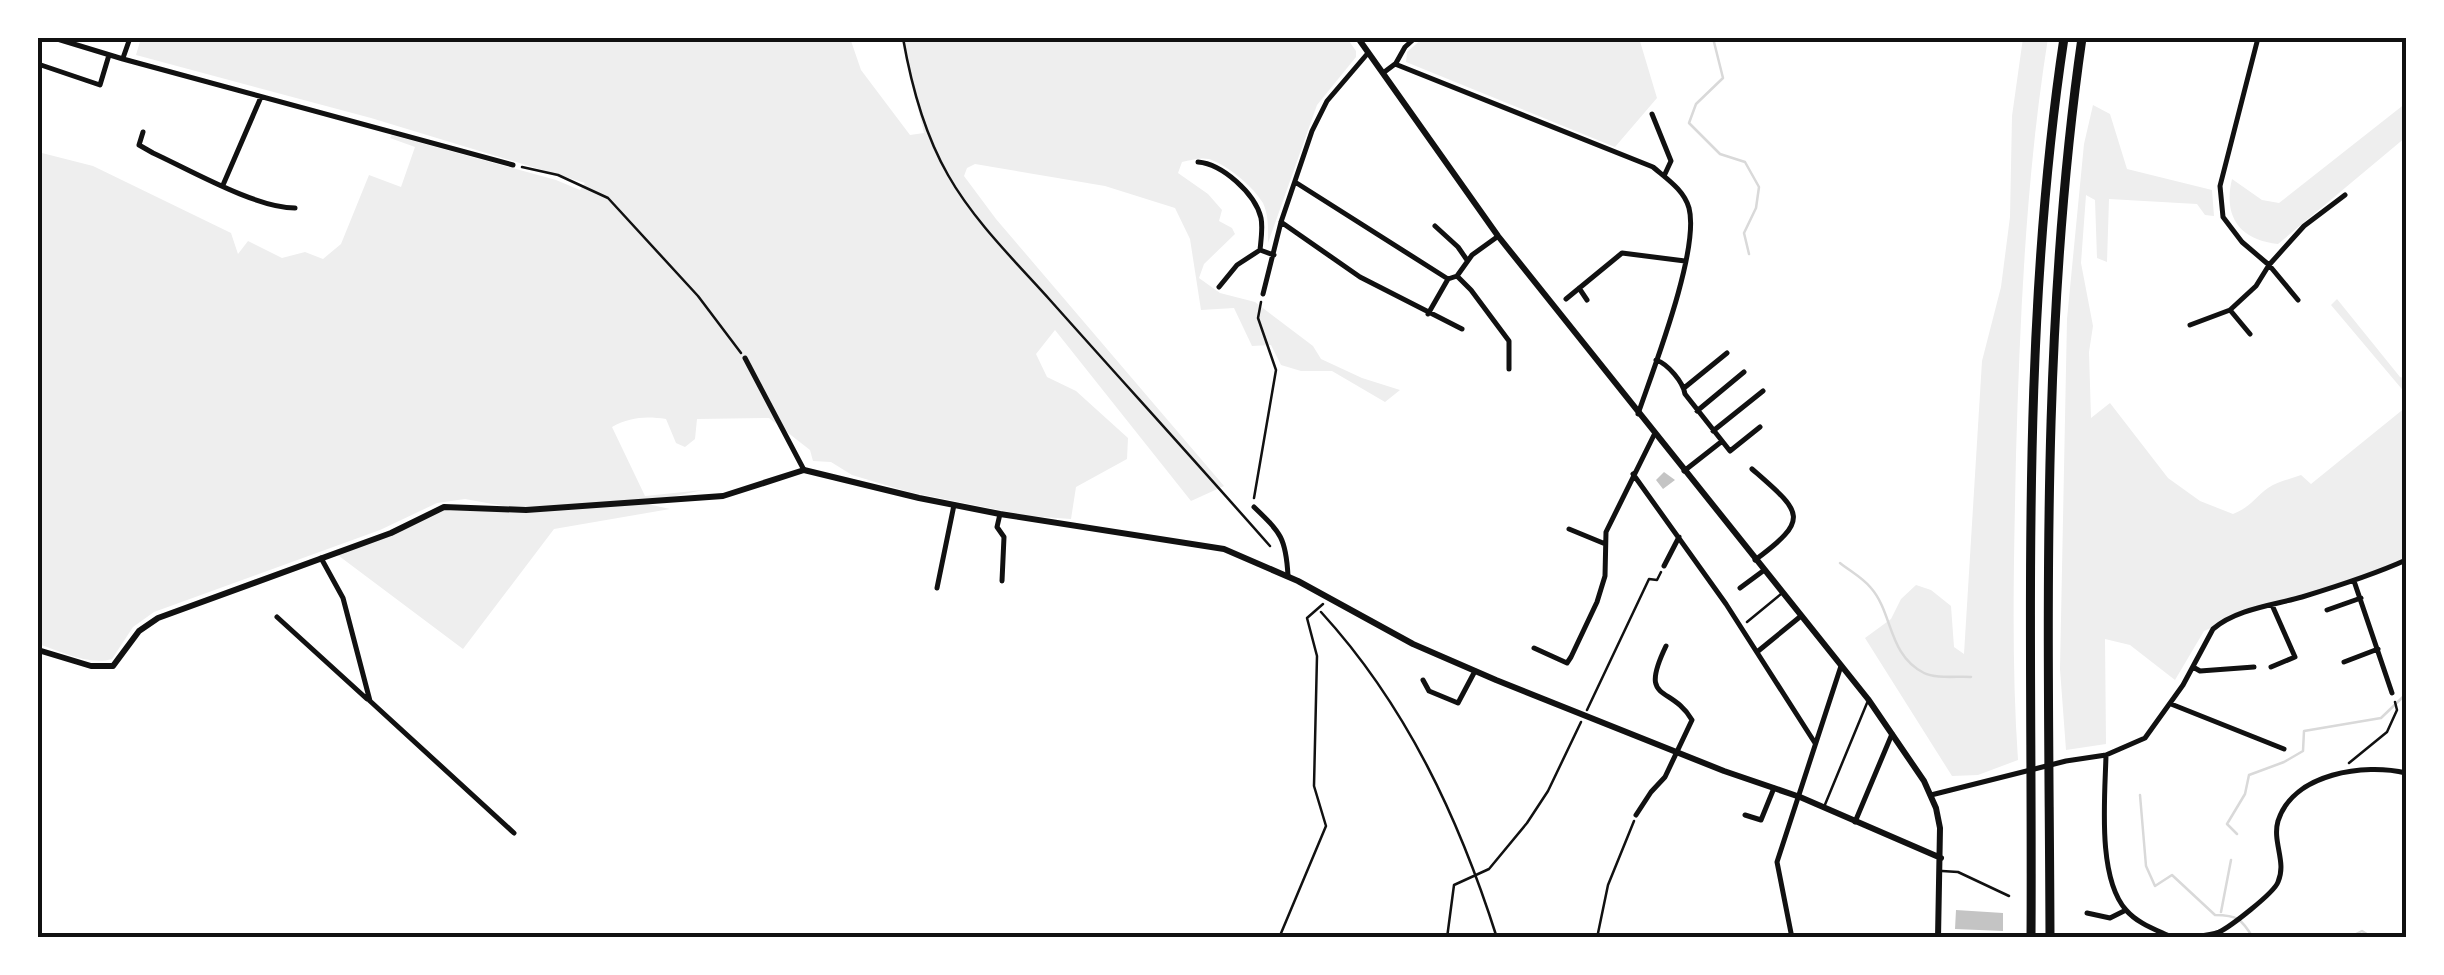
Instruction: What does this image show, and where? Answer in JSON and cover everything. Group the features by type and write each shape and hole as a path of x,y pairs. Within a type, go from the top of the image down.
{"highway":[{"path":"2031,938 2034,340 2047,173 2064,38"},
{"path":"2050,938 2054,304 2065,164 2082,38"}],"street":[{"path":"54,38 513,165"},
{"path":"88,48 91,38"},
{"path":"123,60 130,38"},
{"path":"1358,38 1498,236 1892,734 1930,795 1940,828 1938,938"},
{"path":"1383,73 1395,64 1414,38"},
{"path":"2258,38 2220,186 2222,217 2298,300"},
{"path":"1262,294 1312,131 1327,101 1368,52"},
{"path":"38,64 100,85 109,55"},
{"path":"1395,64 1654,167 1678,188 1689,208 1685,261 1638,414"},
{"path":"224,185 261,98"},
{"path":"1652,114 1671,162 1664,176"},
{"path":"143,132 138,145 279,208 294,208"},
{"path":"1198,162 1210,163 1231,178 1256,206 1262,220 1260,250"},
{"path":"1295,182 1448,279"},
{"path":"2190,325 2230,310 2256,286 2304,226 2345,195"},
{"path":"1281,222 1334,262 1462,330"},
{"path":"1435,226 1467,260"},
{"path":"1428,314 1448,279 1457,276 1467,260 1498,236"},
{"path":"1219,288 1237,265 1260,250 1274,254"},
{"path":"1566,300 1622,252 1685,261"},
{"path":"1457,276 1508,341 1509,368"},
{"path":"1579,288 1587,300"},
{"path":"2230,310 2250,334"},
{"path":"1684,388 1727,352"},
{"path":"745,358 804,470"},
{"path":"1656,360 1663,362 1730,451 1760,427"},
{"path":"1697,411 1744,372"},
{"path":"1713,431 1764,391"},
{"path":"1534,648 1567,664 1605,576 1606,532 1654,435"},
{"path":"1684,471 1722,442"},
{"path":"1752,469 1791,506 1795,519 1791,532 1755,560"},
{"path":"38,650 90,666 113,666 138,631 158,618 391,533 444,507 526,510 723,496 804,470 1000,514 1206,545 1288,576 1413,644 1475,671 1800,797 1942,858"},
{"path":"1634,474 1815,743"},
{"path":"937,588 954,505"},
{"path":"1254,507 1281,533 1288,576"},
{"path":"1000,514 997,526 1004,537 1002,581"},
{"path":"1569,529 1604,544"},
{"path":"1664,566 1679,536"},
{"path":"321,558 343,598 370,701"},
{"path":"1930,795 2066,761 2106,755 2145,738 2171,704 2213,629 2220,624 2406,560"},
{"path":"1740,588 1764,570"},
{"path":"2354,581 2393,696"},
{"path":"2326,610 2361,598"},
{"path":"2271,667 2294,657 2272,605"},
{"path":"1757,652 1801,616"},
{"path":"277,617 514,833"},
{"path":"1636,814 1665,777 1692,720 1684,706 1657,689 1654,676 1666,646"},
{"path":"2344,662 2378,648"},
{"path":"1792,938 1777,862 1842,666"},
{"path":"2193,666 2200,672 2254,667"},
{"path":"1424,680 1428,691 1458,703 1475,671"},
{"path":"2171,704 2284,749"},
{"path":"1856,822 1892,734"},
{"path":"2106,755 2110,877 2126,910 2147,926 2177,938 2210,936 2222,931 2274,890 2280,880 2282,860 2276,840 2278,822 2294,797 2342,772 2374,768 2406,773"},
{"path":"1745,815 1762,820 1774,788"},
{"path":"2088,913 2110,918 2126,910"}],"lane":[{"path":"1747,622 1782,594"},
{"path":"1824,808 1868,700"},
{"path":"1941,871 1958,872 2009,896"}],"path":[{"path":"903,38 912,86 948,176 1016,263 1270,546"},
{"path":"513,165 558,175 608,198 698,296 745,358"},
{"path":"1238,513 1254,507 1276,370 1258,318 1262,294"},
{"path":"1446,938 1454,885 1484,872 1527,823 1548,791 1650,579 1657,580 1664,566"},
{"path":"1279,938 1326,826 1314,786 1317,656 1307,618 1331,598"},
{"path":"1321,612 1354,648 1434,776 1474,869 1498,938"},
{"path":"2342,772 2388,732 2397,710 2393,696"},
{"path":"1598,938 1608,885 1636,814"}],"shaded area":[{"path":"141,38 850,38 861,70 910,135 924,133 901,38 1347,38 1356,57 1317,105 1268,243 1263,203 1235,173 1202,159 1182,162 1178,173 1208,194 1222,210 1219,221 1235,234 1204,264 1199,278 1220,293 1255,302 1313,346 1321,359 1400,390 1385,402 1332,371 1301,371 1281,365 1271,345 1252,346 1234,308 1201,310 1190,239 1175,208 1105,186 975,164 967,168 964,176 996,219 1224,486 1191,501 1055,330 1036,354 1047,377 1076,391 1128,438 1127,459 1076,487 1071,519 1029,516 909,492 852,475 831,462 813,461 810,450 769,418 697,419 695,439 685,447 676,443 666,419 638,418 612,427 645,496 703,490 643,503 670,509 554,529 463,649 335,553 391,533 444,507 509,507 465,499 437,503 380,530 154,612 133,627 112,659 75,657 38,644 38,152 93,166 231,233 238,254 248,241 282,258 305,252 323,259 341,244 369,175 401,187 415,147 390,138 392,135 580,190 585,183 371,118 136,55"},
{"path":"1423,38 1639,38 1657,98 1615,147 1406,62 1407,52"},
{"path":"2023,38 2048,38 2029,194 2020,351 2014,608 2018,760 1978,775 1952,776 1865,638 1891,619 1901,599 1916,585 1931,590 1951,606 1954,647 1964,654 1982,361 2001,287 2010,217 2012,116"},
{"path":"2406,103 2406,137 2278,244 2253,237 2237,224 2230,204 2232,179 2262,200 2279,203"},
{"path":"2093,105 2110,114 2127,169 2212,190 2214,216 2205,215 2197,204 2109,199 2107,262 2097,258 2095,200 2086,195 2081,263 2093,326 2089,352 2091,418 2110,403 2168,478 2200,501 2233,514 2279,482 2301,475 2311,484 2406,407 2406,560 2354,581 2252,610 2204,631 2175,680 2130,645 2105,639 2106,744 2066,750 2060,669 2067,319 2084,144"},
{"path":"2337,299 2400,377 2406,379 2406,394 2331,305"}],"building":[{"path":"1664,472 1675,480 1663,489 1656,480"},
{"path":"1956,910 2003,913 2003,931 1955,929"}],"waterway":[{"path":"1713,38 1723,78 1696,104 1689,123 1720,154 1745,162 1759,187 1756,208 1744,233 1749,254"},
{"path":"1840,563 1871,588 1884,609 1897,645 1912,665 1934,676 1971,677"},
{"path":"2237,834 2227,824 2245,794 2249,775 2303,751 2304,731 2381,718 2406,694"},
{"path":"2140,795 2146,866 2155,886 2172,875 2215,915 2238,919 2253,938"},
{"path":"2221,912 2231,860"},
{"path":"2348,938 2362,931 2373,938"}]}
